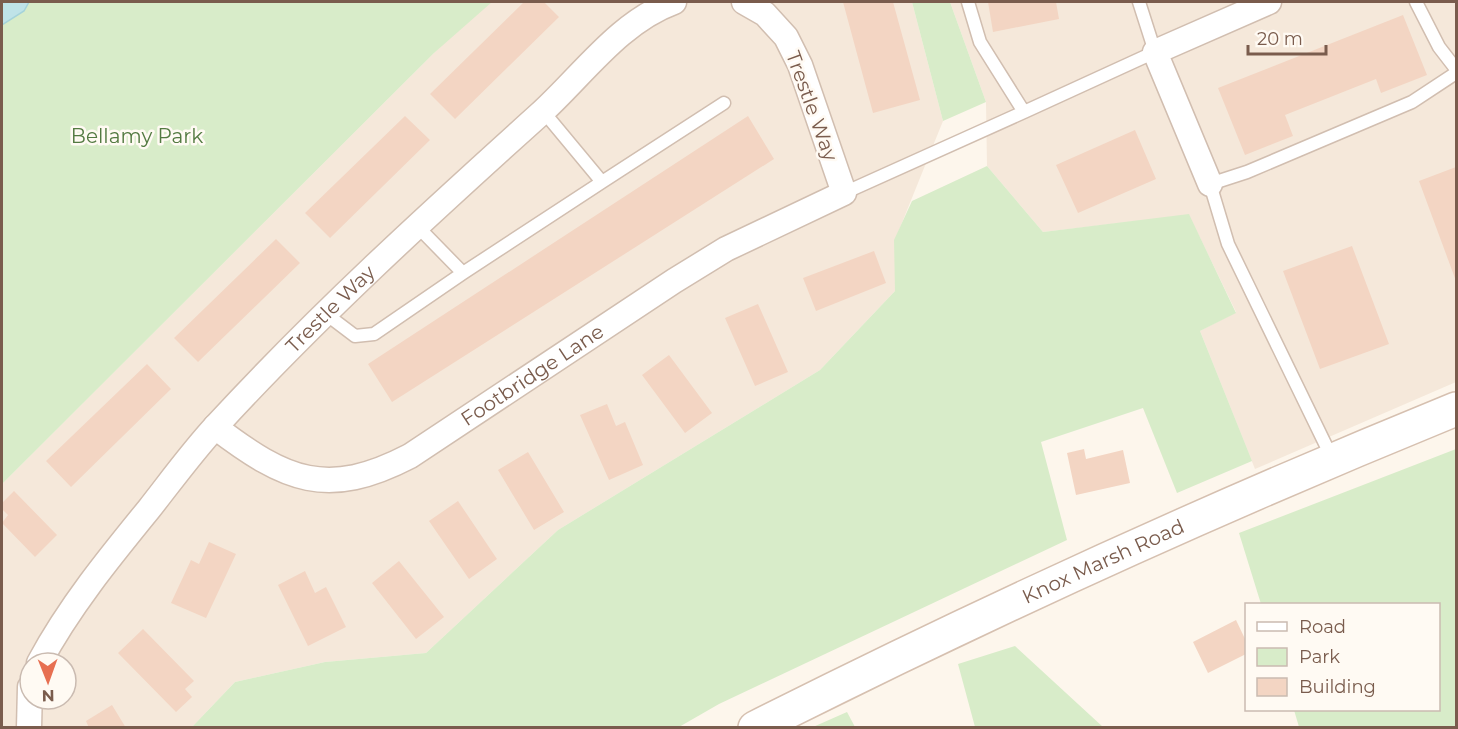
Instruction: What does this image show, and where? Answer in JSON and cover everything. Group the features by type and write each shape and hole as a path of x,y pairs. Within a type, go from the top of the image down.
{"main road":[{"name":"Knox Marsh Road","path":"755,728 887,661 1081,570 1333,459 1456,409"}],"street":[{"name":"Trestle Way","path":"45,651 52,637 90,583 215,427 326,314 632,25 658,7 674,2"},
{"name":"Trestle Way","path":"744,2 765,14 786,38 800,65 844,193"},
{"path":"1210,184 1155,52 1269,2"},
{"name":"Footbridge Lane","path":"215,427 253,455 273,466 300,476 324,481 352,479 384,470 410,456 717,254 844,193"},
{"path":"29,711 29,728"}],"lane":[{"path":"968,2 980,42 1024,112"},
{"path":"844,193 1155,52 1139,2"},
{"path":"1333,459 1228,244 1210,184 1247,172 1412,102 1456,71 1439,47 1416,2"},
{"path":"326,314 355,336 374,334 463,273 724,103"},
{"path":"543,111 602,182"},
{"path":"418,226 463,273"}],"shaded area":[{"path":"485,2 912,2 943,121 895,240 895,291 820,370 558,530 426,653 325,662 235,682 192,727 2,727 2,484"},
{"path":"950,2 1456,2 1456,382 1255,469 1200,331 1236,312 1189,215 1043,232 987,166 986,102"}],"green space":[{"name":"Bellamy Park","path":"2,2 492,2 434,53 2,484"},
{"path":"912,2 950,2 986,102 943,121"},
{"path":"987,166 1043,232 1189,214 1236,313 1200,331 1252,461 1177,493 1143,408 1041,442 1067,540 719,704 679,727 192,727 235,682 325,662 426,653 558,530 820,370 895,291 894,240 912,201"},
{"path":"1456,449 1456,727 1299,727 1294,711 1440,711 1440,603 1261,603 1239,533"},
{"path":"1015,646 1103,727 975,727 958,664"},
{"path":"847,712 855,727 813,727"}],"water":[{"path":"2,2 29,2 24,11 2,25"}],"building":[{"path":"524,2 544,2 559,17 455,119 430,94"},
{"path":"843,2 893,2 920,100 873,113"},
{"path":"988,2 1056,2 1059,19 993,32"},
{"path":"1403,15 1427,75 1381,93 1376,79 1285,115 1293,136 1245,155 1218,88"},
{"path":"405,116 430,140 330,238 305,213"},
{"path":"748,116 774,159 392,402 368,364"},
{"path":"1135,130 1156,179 1078,213 1056,165"},
{"path":"1456,167 1456,281 1419,181"},
{"path":"276,239 300,263 198,362 174,338"},
{"path":"1352,246 1389,344 1320,369 1283,271"},
{"path":"874,251 886,283 816,311 803,278"},
{"path":"758,304 788,372 755,386 725,318"},
{"path":"669,355 712,413 685,433 642,375"},
{"path":"147,364 171,389 71,487 46,461"},
{"path":"607,404 616,426 625,422 643,465 609,480 580,415"},
{"path":"1084,449 1086,459 1123,450 1130,483 1076,495 1067,453"},
{"path":"528,452 564,512 534,530 498,470"},
{"path":"14,491 57,535 35,557 2,523 8,515 2,509 2,503"},
{"path":"458,501 497,559 469,579 429,521"},
{"path":"209,542 236,554 206,618 171,603 191,560 199,564"},
{"path":"399,561 444,617 416,639 372,583"},
{"path":"305,571 315,593 326,587 346,627 308,646 278,585"},
{"path":"1236,620 1245,639 1245,654 1208,673 1193,642"},
{"path":"143,629 194,681 185,689 192,697 176,712 118,653"},
{"path":"112,705 126,728 89,728 86,721"}]}
